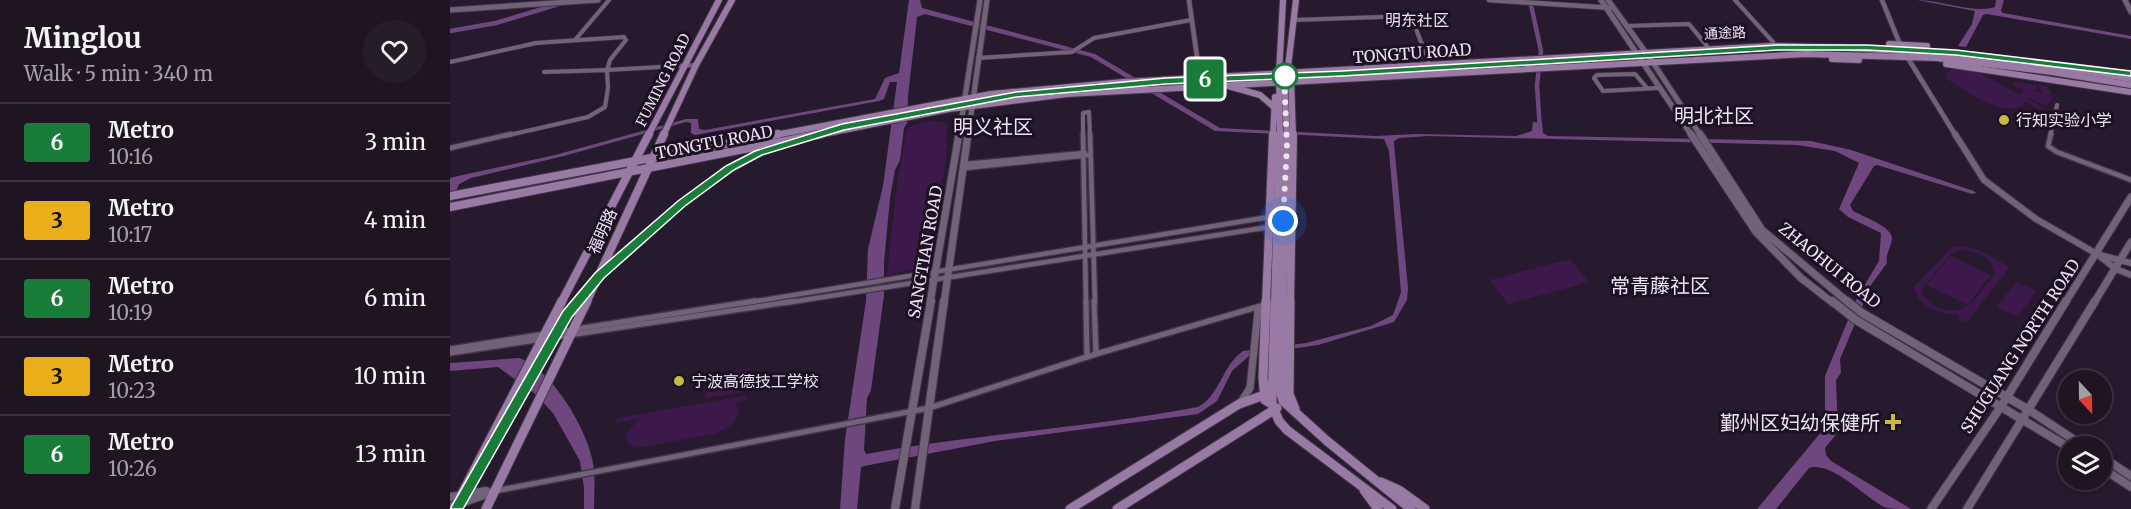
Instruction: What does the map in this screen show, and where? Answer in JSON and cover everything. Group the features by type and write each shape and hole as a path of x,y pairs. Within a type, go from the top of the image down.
{"main road":[{"path":"450,8 598,0"},
{"name":"FUMING ROAD","path":"630,172 719,0"},
{"name":"福明路","path":"486,509 572,333 696,65 732,0"},
{"name":"SANGTIAN ROAD","path":"915,509 974,105 980,0"},
{"name":"SANGTIAN ROAD","path":"980,22 987,0"},
{"path":"1283,0 1282,240 1276,399 1278,421 1392,509"},
{"path":"1274,107 1284,76 1296,0"},
{"name":"ZHAOHUI ROAD","path":"1601,0 1609,5 1645,51 1756,232 1801,278 1856,316 2004,402 2058,440"},
{"path":"2128,3 2131,12"},
{"name":"ZHAOHUI ROAD","path":"1609,5 1634,52 1658,88 1694,132"},
{"name":"SANGTIAN ROAD","path":"896,509 972,49 979,33"},
{"name":"通途路","path":"1645,51 1773,42 2041,61 2131,75"},
{"name":"TONGTU ROAD","path":"454,206 974,105 1029,97 1215,84 1429,63 1770,46 2010,60 2131,80"},
{"name":"通途路","path":"1284,76 1305,84 1653,63 1905,53 1945,64 2131,92"},
{"name":"TONGTU ROAD","path":"1905,53 2131,85"},
{"path":"1429,63 1552,56"},
{"path":"1528,70 1555,66 1642,64"},
{"path":"1117,509 1257,419 1276,399 1277,349 1266,305 1269,217 1283,145 1284,76"},
{"name":"TONGTU ROAD","path":"450,196 974,96 1124,82 1284,76"},
{"path":"1215,84 1253,92 1266,98 1283,121"},
{"name":"ZHAOHUI ROAD","path":"1706,151 1762,230 1853,306 1856,316"},
{"name":"福明路","path":"453,507 630,172"},
{"name":"SHUGUANG NORTH ROAD","path":"1931,509 2004,402 2131,197"},
{"path":"1967,509 2131,242"},
{"path":"1070,509 1239,404 1276,399 1298,414 1326,441 1411,509"},
{"name":"ZHAOHUI ROAD","path":"2004,402 2029,410 2068,436"},
{"path":"2112,464 2131,476"},
{"path":"2112,475 2131,487"},
{"path":"1369,476 1399,490 1425,509"},
{"path":"1360,483 1378,509"},
{"path":"450,497 462,493 495,490"},
{"path":"453,507 495,490"}],"street":[{"path":"575,40 609,0"},
{"path":"1189,0 1200,78"},
{"path":"1490,0 1609,5"},
{"path":"1882,0 1905,53 1984,180 2036,219 2097,254 2116,269 2131,275"},
{"path":"1736,1 1773,42"},
{"path":"1294,20 1411,16 1429,63"},
{"path":"978,58 1072,52 1094,38 1191,20"},
{"path":"1626,26 1689,24 1707,46"},
{"path":"450,62 536,43 626,38 607,70 606,103 595,114 531,131 450,148"},
{"path":"543,72 696,65"},
{"path":"1647,88 1635,74 1597,75 1594,78 1603,91 1658,88"},
{"path":"2057,105 2048,146 2057,152 2131,180"},
{"path":"1087,357 1083,113 1089,112 1096,354"},
{"path":"965,166 1090,154"},
{"path":"949,274 1093,246 1269,217"},
{"path":"572,333 859,292 936,276 1085,256 1269,227"},
{"path":"2097,254 2131,263"},
{"path":"450,353 888,280 936,276"},
{"path":"1239,404 1250,388 1258,311 1266,305"},
{"path":"495,490 913,412 1096,354 1266,305"},
{"path":"450,349 543,338"}],"shaded area":[{"path":"909,0 920,0 922,8 1095,54 1220,128 1375,136 1416,134 1516,136 1532,131 1533,122 1542,123 1543,133 1548,136 1811,141 1851,150 1974,191 1976,193 1972,194 1877,165 1874,166 1850,205 1853,211 1888,230 1892,239 1887,263 1871,285 1840,359 1841,373 1836,380 1838,432 1825,448 1826,455 1831,461 1911,509 1887,508 1839,475 1818,467 1809,468 1776,509 1757,509 1823,430 1825,376 1857,298 1879,261 1881,233 1848,217 1839,209 1859,163 1835,151 1797,145 1428,136 1399,138 1394,141 1394,144 1408,288 1407,300 1394,322 1318,345 1250,355 1232,371 1217,401 1198,414 995,441 861,467 857,509 840,509 845,439 866,301 868,249 883,186 897,82 890,82 884,99 879,101 695,135 691,133 691,123 686,122 564,156 471,178 459,184 450,206 450,178 555,155 686,119 698,119 699,129 705,130 875,99 885,78 899,73","holes":["925,14 1091,57 1215,131 1384,139 1389,151 1401,292 1393,315 1371,326 1306,343 1243,351 1230,364 1211,396 1198,407 866,454 864,450 867,398 871,390 884,295 884,262 890,198 895,170 900,160 904,128 907,123 917,17"]},
{"path":"1917,0 1986,9 1995,7 1996,0 2004,0 2001,11 2003,13 2131,36 2131,39 1987,14 1983,15 1966,47 1958,46 1972,24 1975,11"},
{"path":"1811,48 1884,50 1886,53 1836,51 1673,58 1671,55"},
{"path":"1618,57 1621,59 1357,75 1354,73"},
{"path":"1952,69 1974,70 2020,95 2024,89 2016,88 2013,82 2035,85 2039,91 2027,90 2043,93 2038,85 2046,86 2052,94 2046,94 2053,96 2047,106 2023,96 2042,107 2038,109 2024,101 2024,105 2016,108 1996,106 1974,96 1947,79 1945,74"},
{"path":"932,121 943,122 947,125 946,162 927,260 915,268 887,275 898,175 906,130 913,125"},
{"path":"1952,247 1976,249 2010,267 1966,323 1958,319 1960,315 1939,311 1925,305 1916,294 1914,287","holes":["1967,251 1988,259 1994,274 1978,296 1965,307 1958,310 1939,308 1927,300 1922,293 1923,288 1952,253"]},
{"path":"1951,256 1991,275 1968,305 1927,285"},
{"path":"1570,259 1589,282 1508,304 1490,280"},
{"path":"2017,282 2037,291 2017,317 1996,307"},
{"path":"519,358 531,364 554,386 582,430 593,464 594,509 584,509 580,461 553,413 534,393 498,367 450,371 450,363"},
{"path":"749,369 743,392 704,398 711,375"},
{"path":"748,395 746,400 735,403 739,411 736,420 715,434 635,448 627,442 625,435 639,419 615,423 617,418"}],"waterway":[{"path":"1530,0 1541,51 1537,85 1540,130"},
{"path":"450,31 496,23 562,3"}],"metro line":[{"name":"6","path":"458,509 568,314 600,276 681,204 730,168 759,153 842,127 980,100 1166,81 1342,74 1778,48 1867,47 1956,52 2131,74"}],"place":[{"name":"行知实验小学","path":"2004,120"},
{"name":"宁波高德技工学校","path":"679,381"},
{"name":"鄞州区妇幼保健所","path":"1893,422"}],"district":[{"name":"明东社区","path":"1417,20"},
{"name":"明北社区","path":"1714,115"},
{"name":"明义社区","path":"993,126"},
{"name":"常青藤社区","path":"1660,285"}],"route":[{"path":"1283,221 1287,146 1284,74 1285,76"}]}
